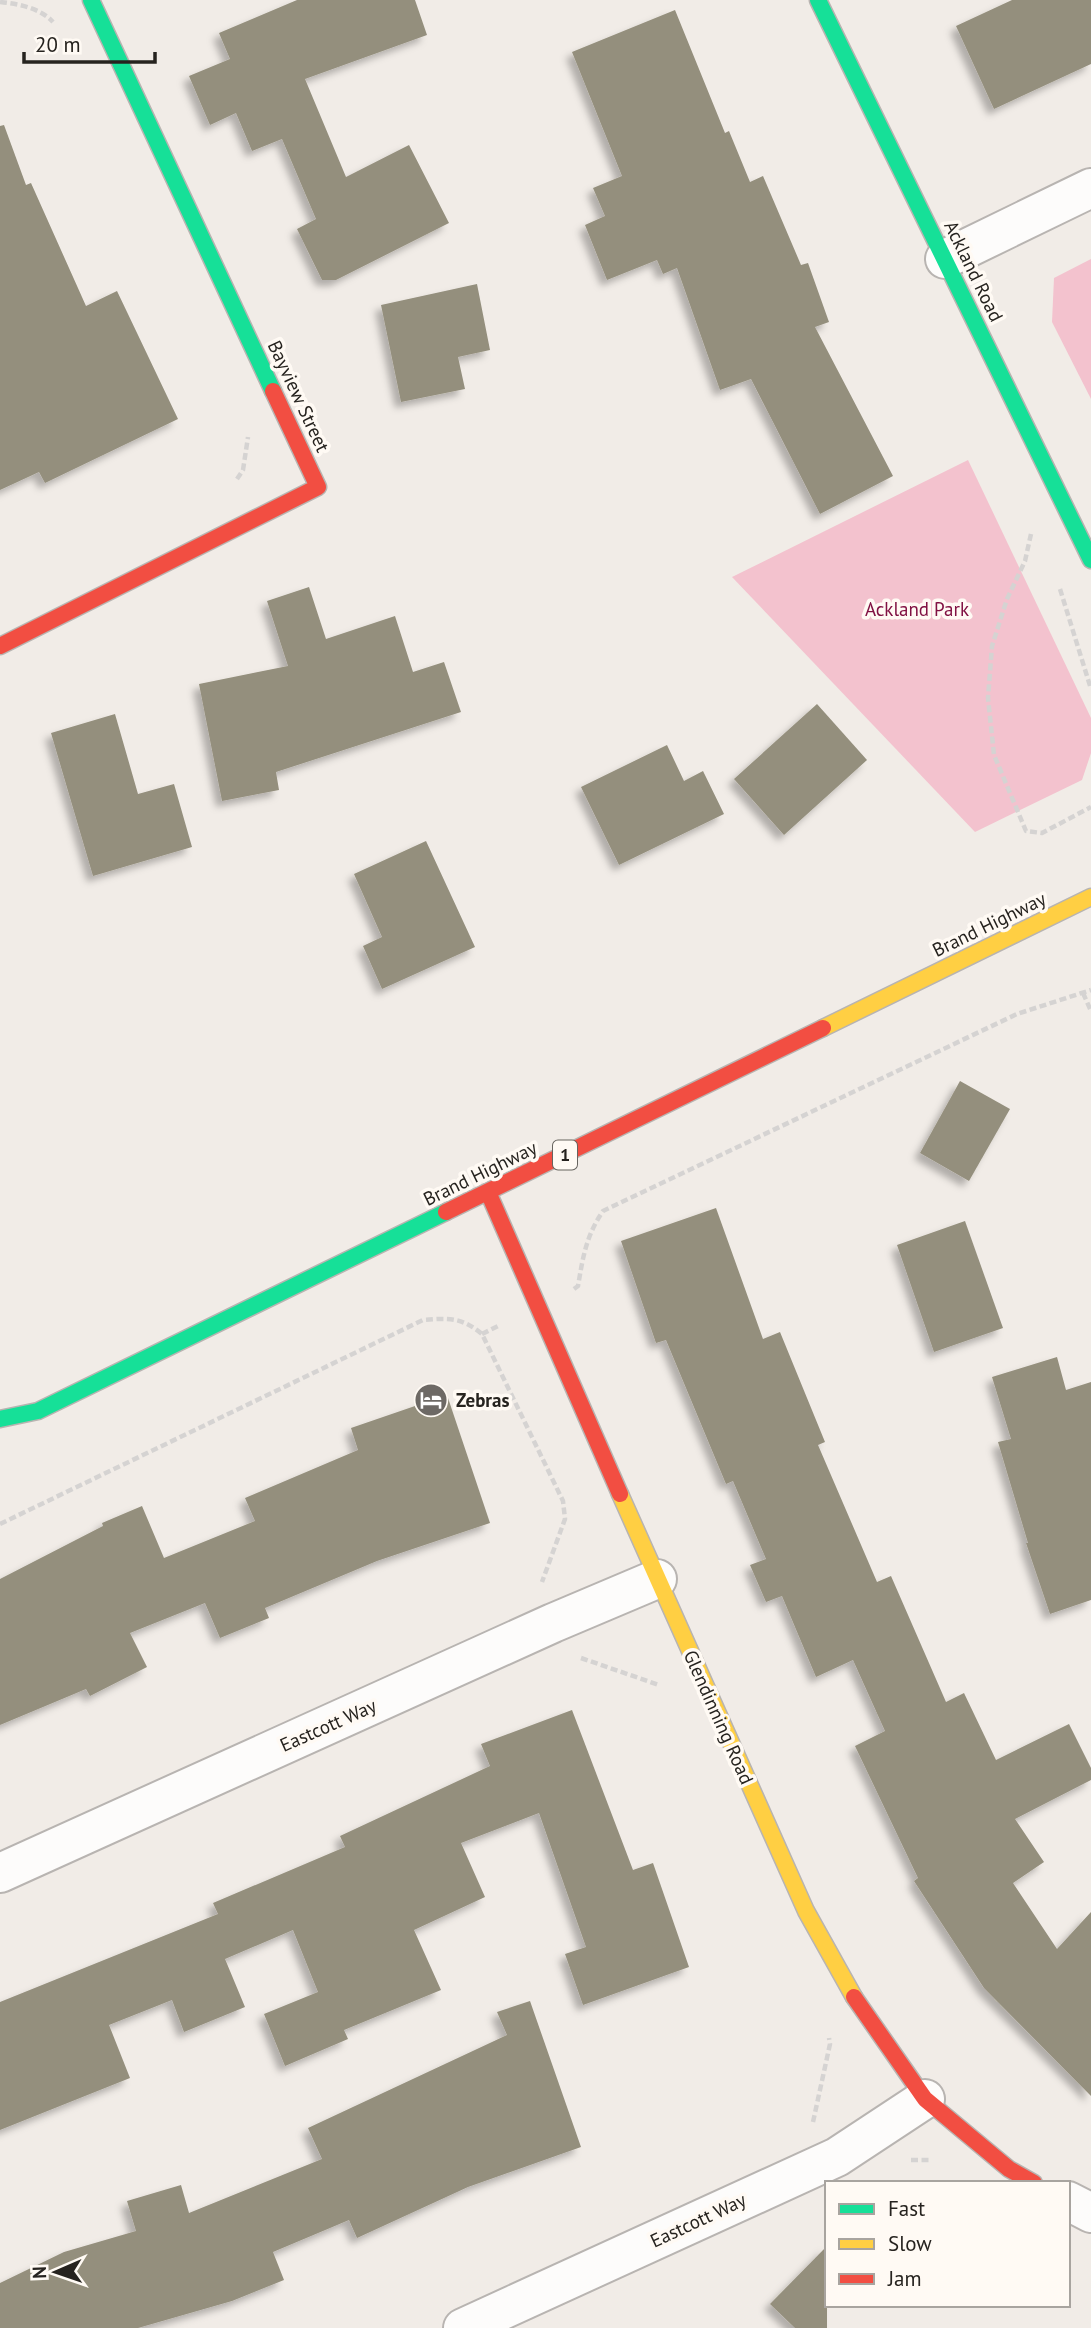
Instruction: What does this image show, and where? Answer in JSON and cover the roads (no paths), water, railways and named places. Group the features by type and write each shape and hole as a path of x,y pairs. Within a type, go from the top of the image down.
{"main road":[{"name":"Bayview Street","path":"0,646 318,487 91,0"},
{"name":"Ackland Road","path":"818,0 1091,560"},
{"name":"Brand Highway","path":"9,1435 38,1411 1091,897"},
{"name":"Glendinning Road","path":"488,1192 806,1911 852,1995 925,2099 1009,2169 1030,2181"},
{"name":"Brand Highway","path":"0,1419 38,1411"}],"street":[{"path":"945,259 1091,188"},
{"name":"Eastcott Way","path":"0,1873 553,1623 657,1579"},
{"name":"Eastcott Way","path":"463,2328 837,2157 925,2099"},
{"path":"1070,2202 1091,2213"}],"place":[{"name":"Zebras","path":"431,1400"}],"park label":[{"name":"Ackland Park","path":"917,609"}]}
